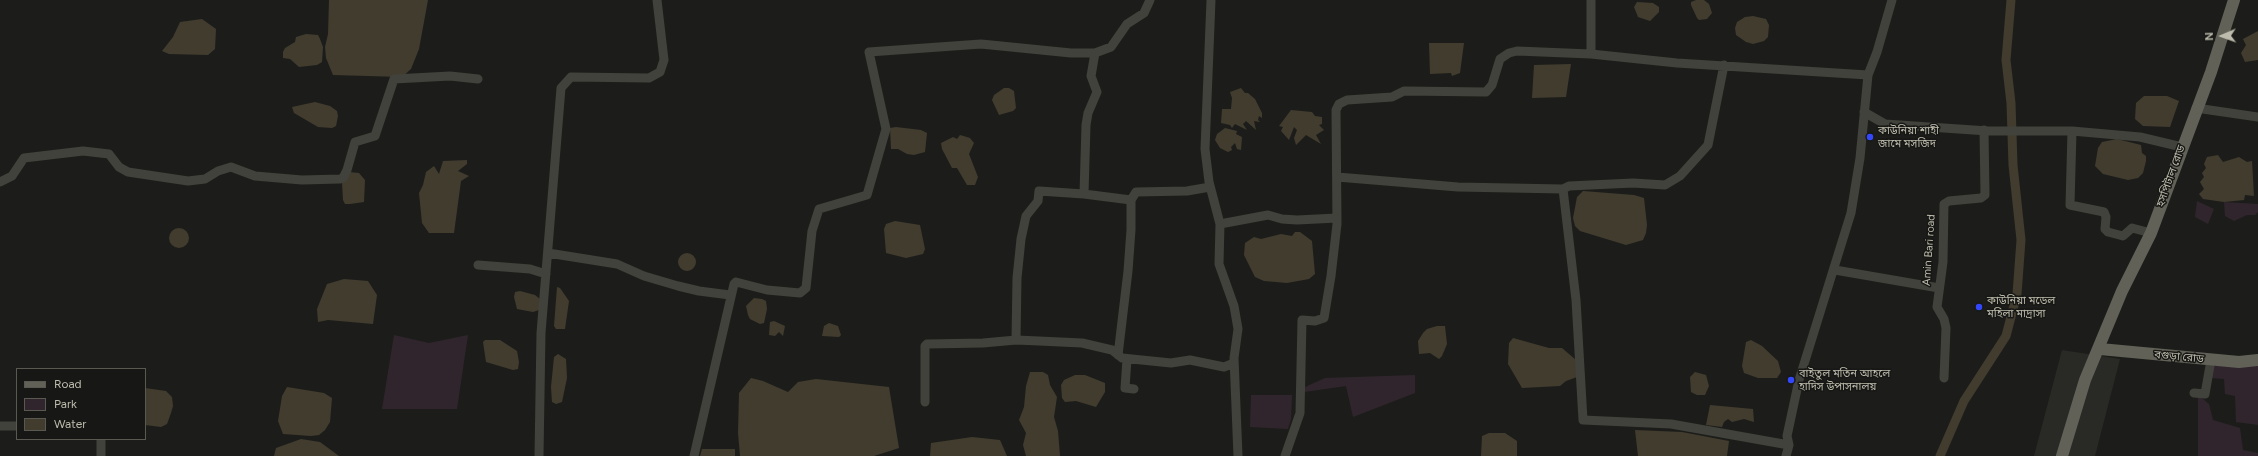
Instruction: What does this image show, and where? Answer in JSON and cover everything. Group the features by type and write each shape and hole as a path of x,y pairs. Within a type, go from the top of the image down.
{"main road":[{"name":"হসপিটাল রোড","path":"2062,456 2085,380 2100,349 2122,291 2151,233 2196,108 2211,72 2234,0"},
{"name":"বগুড়া রোড","path":"2100,349 2239,362 2258,360"}],"street":[{"path":"540,456 541,333 561,88 571,77 649,78 660,72 664,60 657,0"},
{"path":"694,456 708,391 724,332 730,295 736,282 767,290 800,293 806,288 812,231 819,209 866,195 886,129 868,52 981,44 1072,53 1095,53 1111,47 1127,24 1144,14 1150,0"},
{"path":"1211,0 1206,149 1210,186 1220,224 1219,264 1234,306 1238,329 1234,363 1238,456"},
{"path":"1591,0 1591,54"},
{"path":"1786,456 1789,445 1787,436 1800,380 1835,270 1851,213 1860,158 1868,75 1877,52 1892,0"},
{"path":"1285,456 1300,413 1302,320 1315,321 1324,318 1334,255 1337,177 1336,110 1339,104 1347,100 1392,97 1404,91 1486,92 1492,85 1500,59 1509,53 1517,51 1591,54 1677,63 1868,75"},
{"path":"1084,194 1086,125 1088,113 1097,92 1091,76 1095,53"},
{"path":"1337,177 1458,186 1563,189 1570,186 1625,184 1665,185 1680,176 1708,145 1724,65"},
{"path":"0,182 12,176 24,158 83,151 109,154 119,167 128,172 188,181 204,180 218,171 231,167 255,176 302,180 343,178 347,170 355,142 375,136 394,79 450,76 478,79"},
{"path":"2196,108 2258,116"},
{"path":"1864,112 1884,124 1986,130 2072,131 2140,137 2182,147"},
{"name":"Amin Bari road","path":"1944,378 1946,328 1944,319 1937,307 1943,262 1944,204 1949,201 1981,198 1985,195 1986,130"},
{"path":"2072,131 2070,205 2104,212 2106,217 2105,229 2108,232 2123,236 2134,228 2151,233"},
{"path":"1118,355 1128,271 1131,230 1130,200 1136,192 1187,191 1210,186"},
{"path":"1563,189 1576,300 1583,420 1671,424 1789,445"},
{"path":"1016,340 1017,278 1021,238 1026,216 1038,201 1039,192 1084,194 1130,200"},
{"path":"1220,224 1268,215 1282,219 1297,220 1336,218"},
{"path":"548,253 618,264 644,276 678,286 699,291 730,295"},
{"path":"478,265 530,269 546,274"},
{"path":"1835,270 1940,288"},
{"path":"925,402 925,346 927,344 983,343 1016,340 1082,344 1112,350 1122,358 1128,359 1171,363 1190,360 1224,367 1234,363"},
{"path":"1128,359 1125,388 1134,389"},
{"path":"2194,393 2205,394 2211,360"},
{"path":"0,426 16,426"},
{"path":"101,440 101,456"}],"shaded area":[{"path":"2062,350 2120,359 2095,456 2034,456"}],"green space":[{"path":"2197,201 2214,209 2208,224 2195,217"},
{"path":"2224,202 2258,204 2258,212 2255,215 2247,215 2234,221 2225,216"},
{"path":"394,335 429,343 468,335 457,409 382,409"},
{"path":"2258,365 2258,425 2236,422 2235,396 2225,394 2224,379 2211,378 2210,366"},
{"path":"1415,375 1415,393 1353,417 1346,386 1304,392 1305,387 1325,378"},
{"path":"1251,395 1292,395 1291,419 1288,429 1250,427"},
{"path":"2198,395 2209,404 2213,420 2240,428 2243,450 2258,453 2258,456 2198,456"}],"water":[{"path":"329,0 428,0 419,49 411,69 402,77 333,75 326,58 325,47 328,34"},
{"path":"1696,0 1704,0 1709,4 1712,13 1707,19 1699,20 1697,18 1691,5 1691,2"},
{"path":"1637,2 1653,3 1659,7 1659,12 1650,21 1638,17 1634,7"},
{"path":"1753,16 1766,19 1769,25 1768,37 1764,41 1753,44 1746,42 1736,35 1735,28 1737,22 1745,17"},
{"path":"202,19 216,29 215,49 208,55 169,54 162,51 173,37 180,22"},
{"path":"2258,31 2258,60 2245,62 2241,53 2246,45 2243,39"},
{"path":"306,34 318,35 323,47 322,62 317,65 299,67 290,59 283,58 283,52 285,48 295,42 296,37"},
{"path":"1429,43 1464,43 1460,73 1452,76 1451,73 1430,74"},
{"path":"1571,64 1566,97 1532,98 1534,65"},
{"path":"1004,88 1009,88 1014,91 1016,108 1013,111 999,115 992,100 994,95"},
{"path":"1241,88 1245,93 1248,93 1255,99 1262,113 1262,118 1259,116 1258,120 1260,122 1254,121 1256,130 1246,121 1243,124 1247,130 1235,124 1232,128 1230,125 1221,123 1222,109 1231,109 1232,98 1230,92"},
{"path":"2144,96 2167,96 2179,101 2170,127 2143,126 2135,119 2136,103"},
{"path":"315,102 330,106 337,111 338,116 336,126 332,128 318,127 294,113 292,107"},
{"path":"1291,110 1312,112 1315,116 1322,117 1322,124 1319,125 1324,130 1316,135 1321,144 1306,135 1296,145 1294,138 1297,130 1294,127 1289,140 1281,131 1283,127 1279,126"},
{"path":"896,127 921,130 927,133 925,152 914,155 907,154 898,149 891,149 890,128"},
{"path":"1225,128 1237,131 1236,134 1242,137 1241,150 1237,149 1235,143 1231,147 1232,150 1228,152 1220,148 1215,140 1217,134"},
{"path":"960,135 970,138 974,143 969,154 978,177 975,185 967,185 957,168 952,168 942,149 941,143 953,137 957,139"},
{"path":"2117,139 2141,145 2142,153 2146,156 2146,161 2143,173 2138,178 2128,180 2103,174 2095,166 2098,148 2102,142"},
{"path":"2218,155 2223,162 2239,157 2247,162 2252,161 2254,196 2245,195 2244,200 2224,202 2203,199 2199,194 2204,189 2200,182 2204,177 2202,173 2206,168 2204,164 2207,157"},
{"path":"467,160 467,164 458,171 469,176 461,181 454,233 429,233 422,223 419,193 423,185 426,172 434,166 439,174 443,161"},
{"path":"349,172 359,173 365,180 364,202 345,204 343,200 342,183"},
{"path":"1583,191 1634,195 1644,198 1647,225 1643,240 1626,245 1580,231 1575,226 1573,218 1577,197"},
{"path":"895,221 920,225 925,249 923,254 906,258 886,253 884,229 886,224"},
{"path":"175,228 183,228 189,234 189,242 183,248 175,248 169,242 169,234"},
{"path":"1295,232 1300,232 1312,241 1315,274 1309,279 1287,283 1264,281 1255,277 1244,255 1245,243 1254,237 1261,239 1281,234 1292,236"},
{"path":"687,253 693,256 696,262 693,268 687,271 681,268 678,262 681,256"},
{"path":"344,279 368,281 377,295 373,324 328,320 318,322 317,309 327,284"},
{"path":"557,287 560,288 569,301 565,329 556,329 554,326"},
{"path":"520,291 535,295 540,299 539,310 533,312 517,309 514,297 515,292"},
{"path":"754,298 766,301 767,309 764,323 760,324 750,319 748,315 746,306"},
{"path":"774,321 785,326 783,336 779,332 775,336 769,335 770,322"},
{"path":"829,323 838,326 841,335 839,337 822,336 824,326"},
{"path":"1437,326 1445,326 1447,344 1442,356 1439,359 1430,353 1419,354 1418,341 1423,333 1427,329"},
{"path":"1513,338 1549,348 1562,348 1576,360 1577,377 1566,381 1560,386 1522,388 1508,364 1509,343"},
{"path":"485,340 500,340 517,351 519,362 518,369 513,370 486,362 483,342"},
{"path":"1751,340 1762,346 1778,361 1781,372 1777,378 1758,378 1744,373 1742,366 1746,342"},
{"path":"558,354 566,359 567,378 562,402 556,404 552,402 551,387 554,357"},
{"path":"1030,372 1043,372 1048,375 1050,385 1057,397 1054,417 1058,431 1060,456 1026,456 1023,445 1026,433 1019,420 1024,407 1026,386"},
{"path":"1695,372 1706,375 1709,386 1705,395 1697,395 1691,392 1690,377"},
{"path":"1075,375 1085,375 1105,383 1105,392 1096,407 1076,401 1065,402 1062,398 1061,385 1064,380"},
{"path":"751,378 763,381 788,392 798,382 816,379 889,387 899,448 874,456 740,456 738,433 739,393"},
{"path":"287,387 324,393 332,398 330,422 325,430 319,435 311,436 283,434 278,421 282,396"},
{"path":"146,388 166,391 172,397 173,406 167,424 161,427 146,425"},
{"path":"1710,405 1753,409 1754,422 1744,419 1732,422 1728,419 1724,422 1722,427 1706,425"},
{"path":"1635,430 1682,432 1729,441 1727,456 1638,456"},
{"path":"1489,433 1505,433 1517,441 1517,456 1481,456 1482,436"},
{"path":"972,437 1000,440 1007,456 930,456 931,443"},
{"path":"301,439 320,442 339,456 274,456 276,448"},
{"path":"702,449 735,449 735,456 700,456"}],"waterway":[{"path":"1940,456 1964,401 2006,336 2017,294 2021,240 2013,165 2011,103 2006,60 2011,0"}],"place":[{"name":"কাউনিয়া শাহী জামে মসজিদ","path":"1870,137"},
{"name":"কাউনিয়া মডেল মহিলা মাদ্রাসা","path":"1979,307"},
{"name":"বাইতুল মতিন আহলে হাদিস উপাসনালয়","path":"1791,380"}]}
